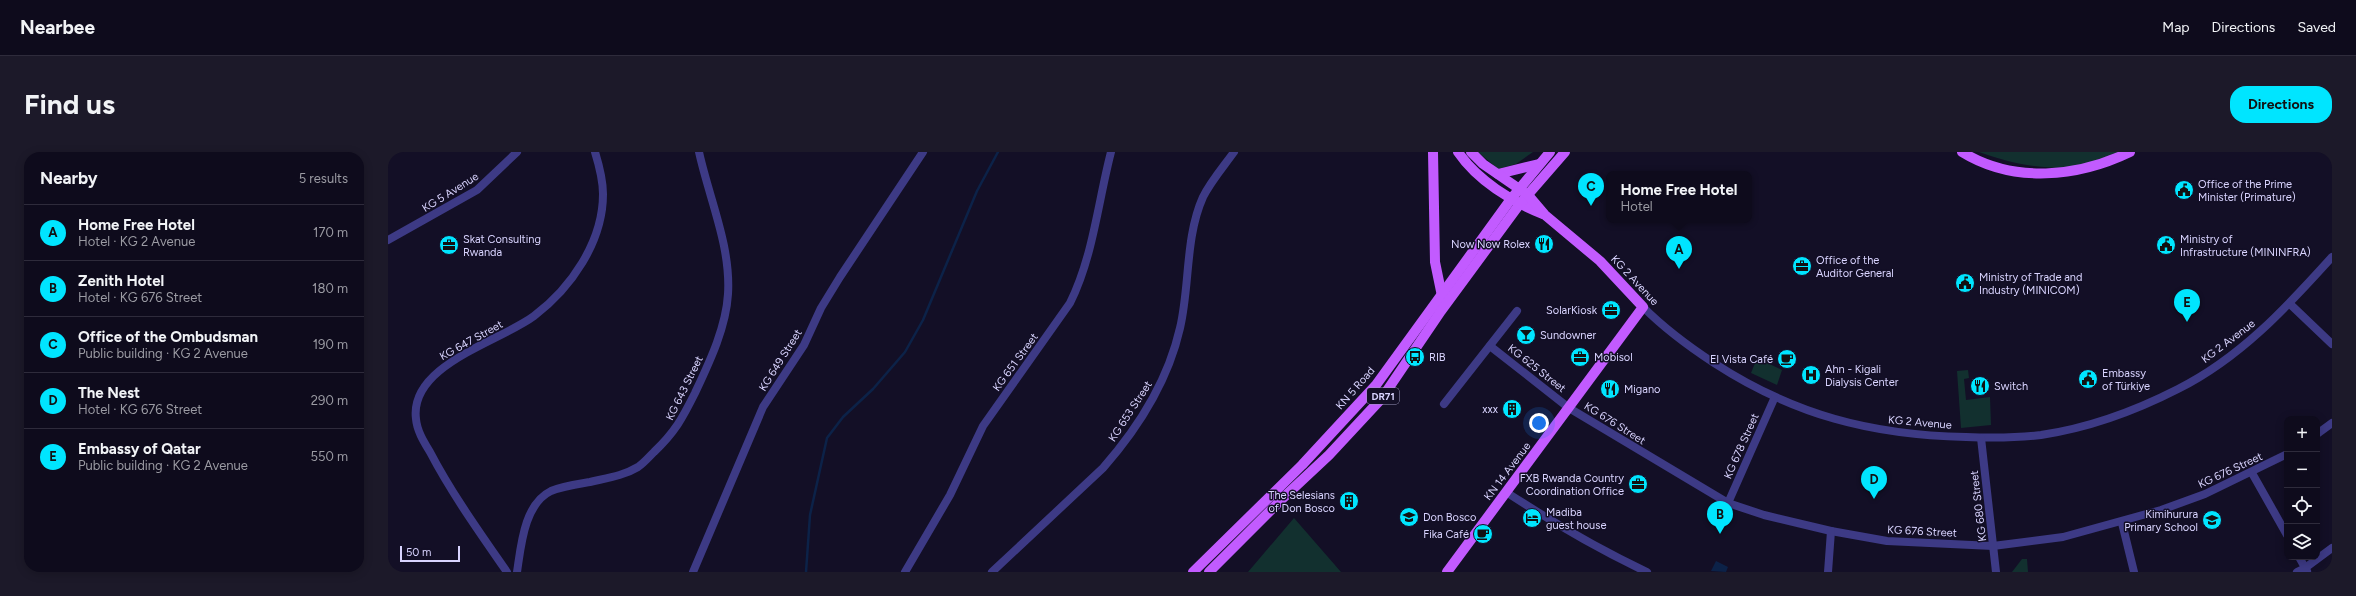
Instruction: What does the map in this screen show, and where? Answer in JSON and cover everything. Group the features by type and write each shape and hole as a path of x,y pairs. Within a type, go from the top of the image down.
{"main road":[{"path":"1433,152 1435,262 1442,296"},
{"path":"1458,152 1469,166 1515,202 1545,215"},
{"path":"1471,152 1498,174 1528,195"},
{"name":"KN 5 Road","path":"1209,572 1282,498 1329,455 1382,398 1515,202 1519,189 1550,152"},
{"name":"KN 5 Road","path":"1193,572 1302,465 1376,384 1515,202 1528,195 1565,152"},
{"path":"1962,152 2002,168 2037,174 2072,172 2106,164 2130,152"},
{"path":"1498,174 1539,164"},
{"name":"KG 2 Avenue","path":"1528,195 1545,215 1600,261 1643,307"},
{"name":"KN 14 Avenue","path":"1447,572 1643,307"}],"street":[{"name":"KG 5 Avenue","path":"388,240 477,190 517,152"},
{"name":"KG 647 Street","path":"507,572 440,472 417,426 416,402 425,384 441,369 534,316 554,299 577,272 596,232 600,214 603,194 595,152"},
{"name":"KG 643 Street","path":"517,572 527,525 534,509 544,497 551,491 625,474 640,466 673,434 707,368 721,330 728,294 726,257 699,152"},
{"name":"KG 649 Street","path":"693,572 763,407 804,345 821,308 832,289 923,152"},
{"name":"KG 651 Street","path":"905,572 959,477 983,426 1070,303 1080,283 1087,259 1111,152"},
{"name":"KG 653 Street","path":"992,572 1103,468 1120,449 1149,406 1162,382 1180,328 1191,248 1199,207 1211,183 1234,152"},
{"name":"KG 2 Avenue","path":"1643,307 1659,323 1685,344 1725,370 1774,398 1816,414 1859,426 1927,437 1981,438 2040,435 2067,430 2110,418 2179,389 2228,358 2263,330 2290,304 2332,257"},
{"path":"2290,304 2332,344"},
{"path":"1444,404 1517,311"},
{"name":"KG 625 Street","path":"1490,346 1569,408"},
{"name":"KG 678 Street","path":"1728,503 1774,398"},
{"name":"KG 676 Street","path":"1569,408 1728,503 1764,515 1831,531 1906,543 1993,546 2063,537 2122,523 2205,494 2284,456"},
{"path":"2320,432 2332,423"},
{"name":"KG 680 Street","path":"1981,438 1996,572"},
{"path":"2252,472 2284,530"},
{"path":"1506,492 1590,544 1648,572"},
{"path":"2122,523 2134,572"},
{"path":"1828,572 1831,531"},
{"path":"2297,572 2307,570 2332,548"},
{"path":"2301,560 2307,570"}],"green space":[{"path":"1478,152 1533,152 1516,164 1498,169"},
{"path":"1979,152 2119,152 2087,164 2060,168 2032,166"},
{"path":"1757,358 1782,370 1777,385 1751,373"},
{"path":"1968,370 1969,378 1964,379 1966,400 1990,397 1991,425 1961,428 1957,371"},
{"path":"1294,518 1341,572 1248,572"},
{"path":"2022,559 2027,559 2028,572 2012,572"}],"water":[{"path":"1716,561 1728,567 1726,572 1711,571"}],"waterway":[{"path":"806,572 810,515 827,438 843,417 873,389 905,352 923,320 977,191 998,152"}],"place":[{"name":"Office of the Prime Minister (Primature)","path":"2184,190"},
{"name":"Office of the Ombudsman","path":"1591,206"},
{"name":"Now Now Rolex","path":"1544,244"},
{"name":"Skat Consulting Rwanda","path":"449,245"},
{"name":"Ministry of Infrastructure (MININFRA)","path":"2166,245"},
{"name":"Office of the Auditor General","path":"1802,266"},
{"name":"Home Free Hotel","path":"1679,269"},
{"name":"Ministry of Trade and Industry (MINICOM)","path":"1965,283"},
{"name":"SolarKiosk","path":"1611,310"},
{"name":"Embassy of Qatar","path":"2187,322"},
{"name":"Sundowner","path":"1526,335"},
{"name":"RIB","path":"1415,357"},
{"name":"Mobisol","path":"1580,357"},
{"name":"El Vista Café","path":"1787,359"},
{"name":"Ahn - Kigali Dialysis Center","path":"1811,375"},
{"name":"Embassy of Türkiye","path":"2088,379"},
{"name":"Switch","path":"1980,386"},
{"name":"Migano","path":"1610,389"},
{"name":"xxx","path":"1512,409"},
{"name":"FXB Rwanda Country Coordination Office","path":"1638,484"},
{"name":"The Nest","path":"1874,499"},
{"name":"The Selesians of Don Bosco","path":"1349,501"},
{"name":"Don Bosco","path":"1409,517"},
{"name":"Madiba guest house","path":"1532,518"},
{"name":"Kimihurura Primary School","path":"2212,520"},
{"name":"Fika Café","path":"1483,534"},
{"name":"Zenith Hotel","path":"1720,534"}]}
